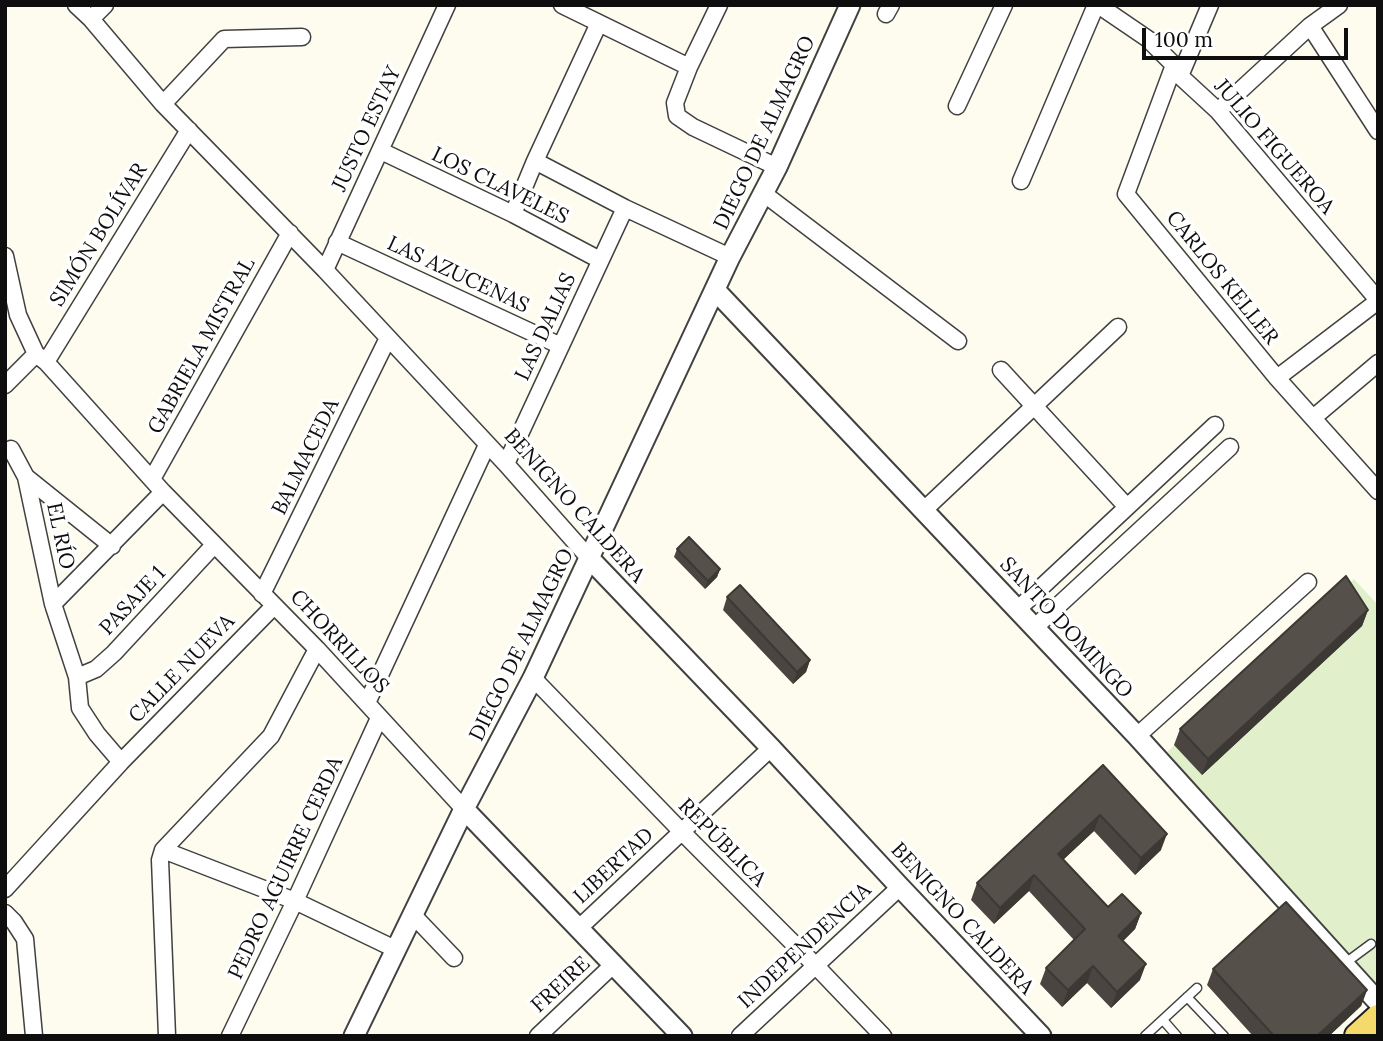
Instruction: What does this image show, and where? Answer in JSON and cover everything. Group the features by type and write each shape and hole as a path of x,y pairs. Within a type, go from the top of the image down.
{"main road":[{"path":"1357,1036 1378,1017"}],"street":[{"name":"BENIGNO CALDERA","path":"76,5 163,104 325,270 506,464 590,559 1041,1036"},
{"path":"90,19 105,5"},
{"name":"JUSTO ESTAY","path":"325,270 447,5"},
{"path":"562,5 689,67"},
{"path":"719,5 675,103 677,116 692,127 777,167"},
{"name":"DIEGO DE ALMAGRO","path":"354,1036 464,809 533,678 730,257 777,167 850,5"},
{"path":"957,106 1004,5"},
{"path":"1021,181 1097,5"},
{"name":"JULIO FIGUEROA","path":"1097,5 1148,39 1218,111 1378,301"},
{"name":"CARLOS KELLER","path":"1210,5 1177,71 1126,194 1277,378 1378,491"},
{"path":"1218,111 1315,16 1339,5"},
{"path":"1315,16 1371,108 1378,131"},
{"path":"513,214 599,23"},
{"path":"163,104 224,39 302,37"},
{"name":"SIMÓN BOLÍVAR","path":"5,385 41,358 189,130"},
{"name":"LOS CLAVELES","path":"381,151 513,214 600,260"},
{"name":"LOS CLAVELES","path":"535,161 625,208 730,257"},
{"path":"764,192 958,341"},
{"name":"LAS DALIAS","path":"506,464 625,208"},
{"name":"GABRIELA MISTRAL","path":"152,479 290,233"},
{"name":"LAS AZUCENAS","path":"337,242 561,346"},
{"name":"CHORRILLOS","path":"5,257 18,315 41,358 163,492 317,649 464,809 682,1036"},
{"name":"SANTO DOMINGO","path":"715,290 1136,736 1378,1002"},
{"path":"1277,378 1378,301"},
{"path":"924,510 1118,327"},
{"name":"BALMACEDA","path":"268,600 388,338"},
{"path":"1313,418 1378,363"},
{"path":"1001,370 1127,507"},
{"path":"1017,610 1215,425"},
{"path":"367,703 487,445"},
{"path":"1034,628 1230,447"},
{"path":"11,449 26,477 112,546"},
{"name":"EL RÍO","path":"26,477 53,604"},
{"path":"121,762 97,734 80,708 77,677 53,604 163,492"},
{"name":"PASAJE 1","path":"77,677 96,669 214,545"},
{"path":"1136,736 1308,582"},
{"name":"CALLE NUEVA","path":"5,889 268,600"},
{"path":"167,1036 160,860 163,850 271,736 317,649"},
{"name":"REPÚBLICA","path":"533,678 883,1036"},
{"name":"PEDRO AGUIRRE CERDA","path":"230,1036 379,718"},
{"name":"LIBERTAD","path":"579,928 771,748"},
{"path":"163,850 295,901 395,948"},
{"name":"INDEPENDENCIA","path":"740,1036 900,887"},
{"path":"5,913 24,940 34,1036"},
{"path":"412,914 454,958"},
{"name":"FREIRE","path":"538,1036 613,965"}],"lane":[{"path":"1344,964 1371,944"},
{"path":"1145,1036 1197,988"},
{"path":"1187,997 1224,1036"},
{"path":"1163,1020 1177,1036"}],"green space":[{"path":"1354,579 1378,605 1378,980 1372,985 1167,752"}],"building":[{"path":"689,537 720,569 708,581 677,549"},
{"path":"1346,576 1368,610 1208,759 1180,729"},
{"path":"740,585 810,660 797,672 727,597"},
{"path":"1103,765 1167,834 1141,858 1100,815 1058,854 1108,907 1122,894 1141,913 1118,936 1146,964 1117,992 1093,966 1068,990 1046,968 1085,929 1034,875 1000,908 977,883"},
{"path":"1286,902 1367,990 1317,1036 1274,1036 1213,969"}]}
